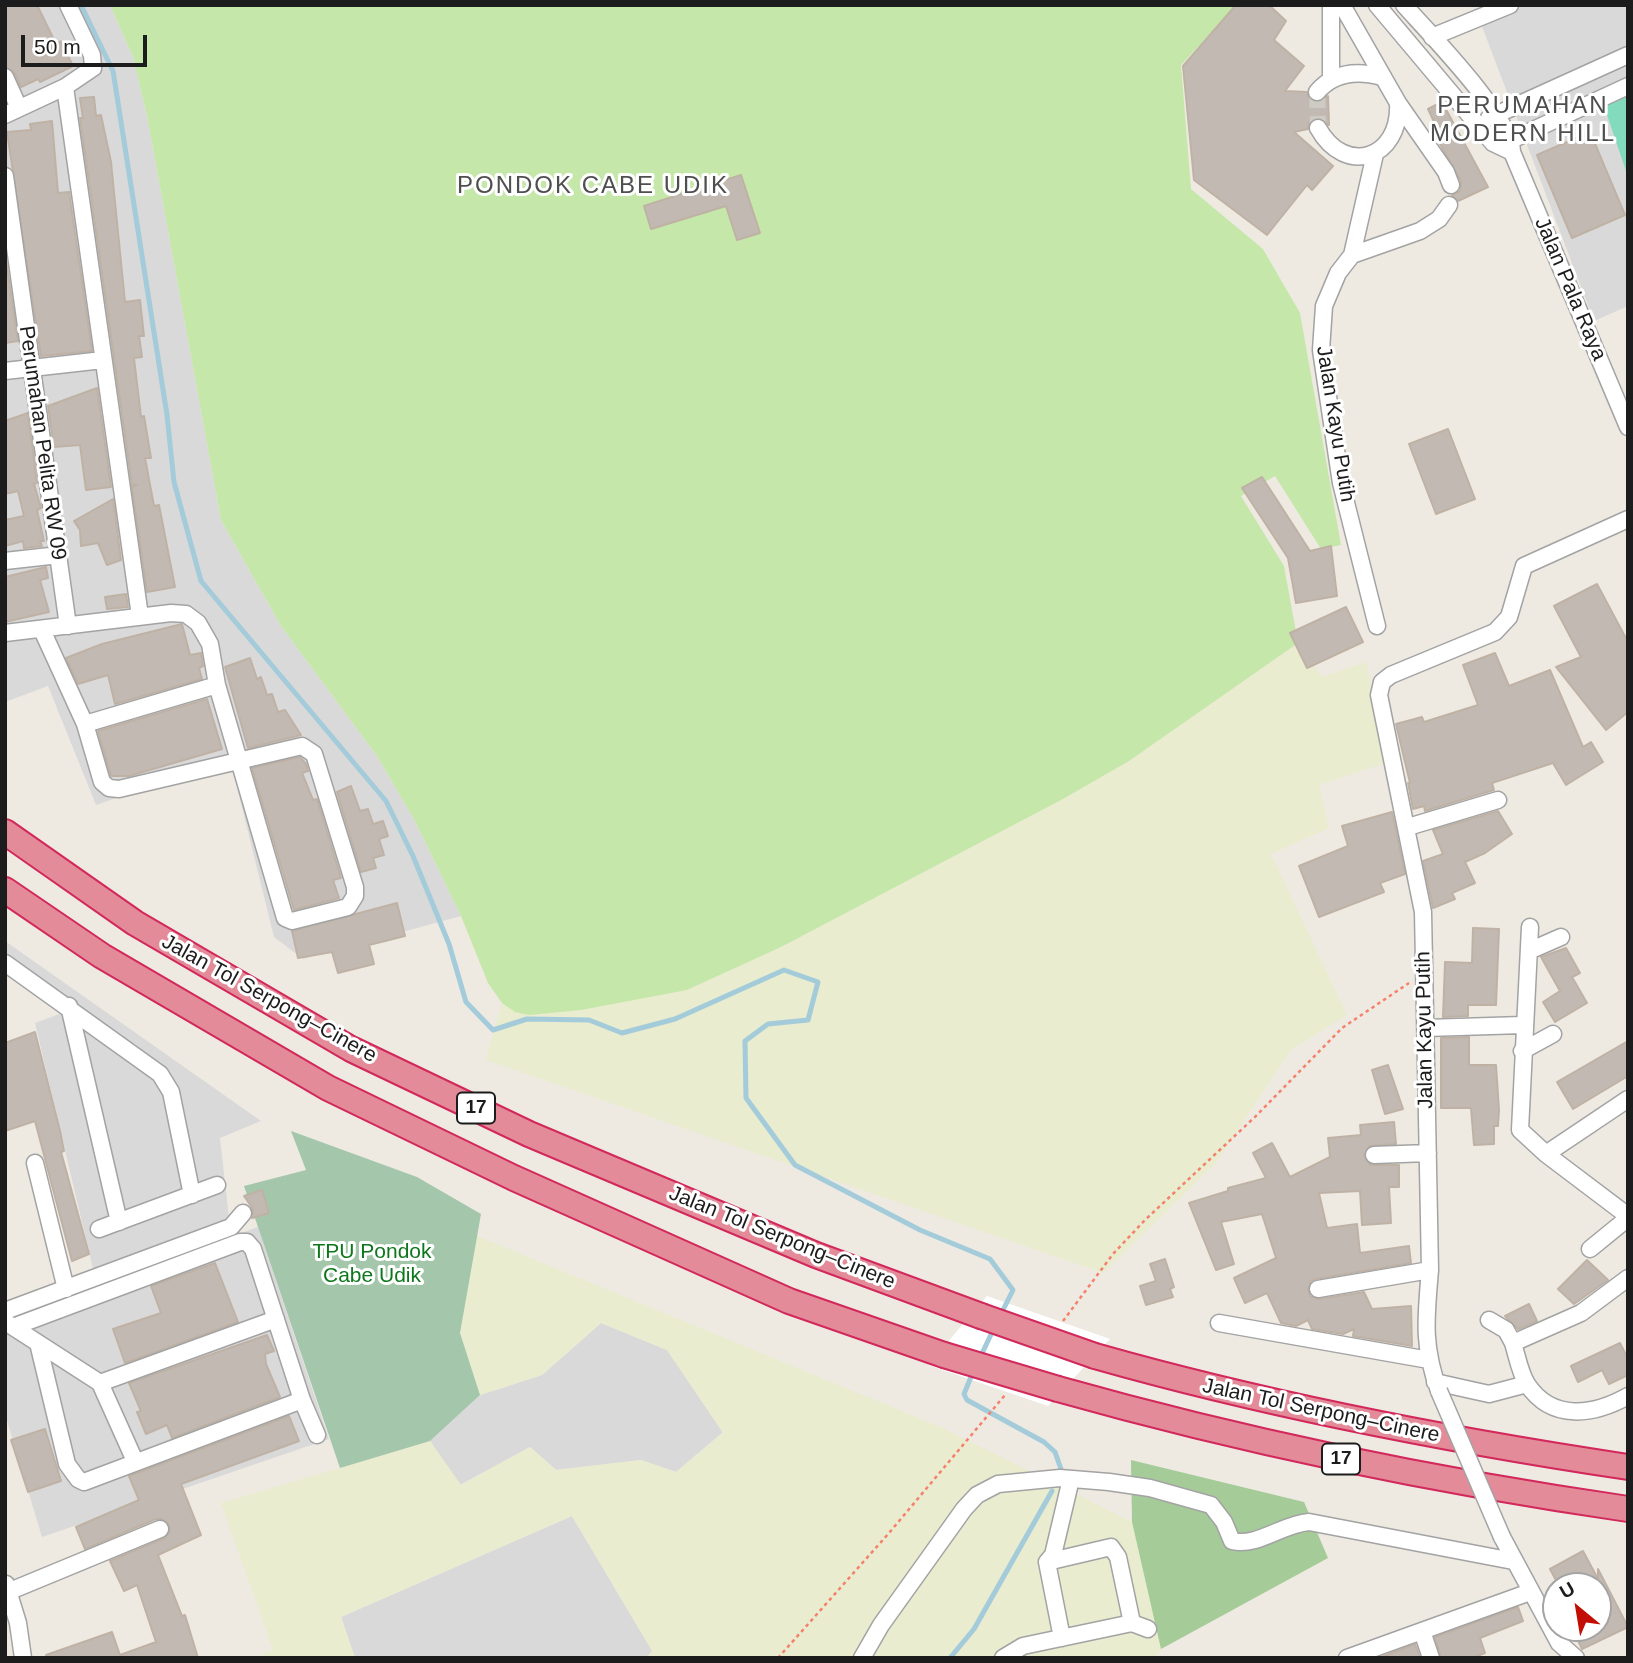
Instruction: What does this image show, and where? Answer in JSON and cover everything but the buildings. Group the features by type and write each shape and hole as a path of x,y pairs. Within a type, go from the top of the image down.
{"highway":[{"name":"Jalan Tol Serpong–Cinere","path":"5,832 135,923 351,1049 529,1134 816,1255 1095,1356 1289,1406 1477,1445 1628,1467"},
{"name":"Jalan Tol Serpong–Cinere","path":"5,890 102,956 328,1088 514,1178 789,1301 944,1354 1058,1389 1285,1448 1486,1489 1628,1509"}],"street":[{"path":"5,77 12,112 65,87 93,68 92,55 68,5"},
{"path":"1331,5 1331,79"},
{"path":"1342,5 1398,103 1447,172 1451,185"},
{"name":"Jalan Pala Raya","path":"1377,5 1478,124 1508,146"},
{"name":"Jalan Pala Raya","path":"1404,5 1497,114 1508,146 1628,427"},
{"path":"1432,37 1510,5"},
{"path":"1478,124 1628,55"},
{"path":"1317,92 1331,79 1356,72 1382,77"},
{"path":"1508,146 1628,86"},
{"path":"65,87 140,616"},
{"path":"1318,128 1335,149 1347,155 1361,157 1375,153 1387,145 1395,132 1398,103"},
{"name":"Jalan Kayu Putih","path":"1375,153 1352,255 1338,273 1324,306 1321,350 1341,483 1377,626"},
{"name":"Perumahan Pelita RW 09","path":"5,176 68,626"},
{"path":"1352,255 1420,231 1439,219 1449,205"},
{"path":"5,370 103,360"},
{"name":"Jalan Kayu Putih","path":"1576,1658 1559,1643 1513,1561 1437,1386 1429,1360 1424,1329 1430,1270 1426,1028 1422,974 1423,912 1408,827 1379,695 1382,682 1391,675 1495,632 1510,617 1524,566 1628,519"},
{"path":"5,561 59,555"},
{"path":"5,633 140,616 186,614 198,623 210,645 217,685 241,758 285,918 292,921 348,907 355,897 355,887 314,754 302,746 241,758 120,789 109,788 102,782 85,724 42,630"},
{"path":"85,724 217,685"},
{"path":"1408,827 1498,800"},
{"path":"1530,927 1523,1025 1520,1130 1546,1154 1628,1217 1590,1249"},
{"path":"1529,951 1561,937"},
{"path":"5,963 69,1006 160,1074 171,1092 192,1195"},
{"path":"69,1006 119,1222"},
{"path":"1426,1028 1523,1025"},
{"path":"1522,1051 1553,1034"},
{"path":"1546,1154 1628,1099"},
{"path":"1374,1155 1427,1153"},
{"path":"35,1163 66,1289"},
{"path":"99,1229 217,1185"},
{"path":"8,1320 66,1289 231,1227 243,1213"},
{"path":"8,1320 240,1242 247,1242 253,1250 302,1400 317,1435"},
{"path":"1318,1289 1430,1270"},
{"path":"1513,1343 1581,1313 1628,1278"},
{"path":"100,1383 276,1319"},
{"path":"8,1320 100,1383 135,1461"},
{"path":"1489,1320 1506,1330 1527,1384 1550,1407 1573,1413 1603,1408 1628,1396"},
{"path":"1219,1324 1429,1360"},
{"path":"38,1343 51,1403 72,1473 84,1482 302,1400"},
{"path":"1437,1386 1489,1394 1527,1384"},
{"path":"862,1658 881,1625 977,1495 999,1484 1071,1479 1150,1488 1211,1504 1224,1522 1232,1541 1245,1544 1294,1523 1309,1522 1513,1561"},
{"path":"1047,1562 1053,1556 1071,1479"},
{"path":"23,1658 19,1623 7,1586 160,1529"},
{"path":"1047,1562 1107,1546 1115,1550 1132,1623"},
{"path":"1047,1562 1062,1638"},
{"path":"1347,1658 1530,1592"},
{"path":"1003,1658 1014,1649 1132,1623 1148,1629"},
{"path":"1422,1631 1431,1658"}],"path":[{"path":"1060,1325 1125,1241 1256,1116 1342,1028 1422,974"},
{"path":"778,1658 890,1533 1009,1390"}],"shaded area":[{"path":"5,5 110,5 133,57 147,116 221,520 281,626 377,756 414,819 461,916 303,959 274,937 230,759 96,805 48,686 5,702"},
{"path":"1506,5 1628,5 1628,306 1594,321 1478,16"},
{"path":"5,941 261,1121 220,1138 229,1218 93,1269 35,1023 62,1013 5,973"},
{"path":"258,1227 329,1439 42,1537 5,1414 5,1317"},
{"path":"601,1323 667,1350 723,1432 676,1472 641,1460 556,1470 530,1447 460,1485 430,1441 480,1395 542,1375"},
{"path":"572,1516 653,1652 646,1658 355,1658 341,1617"}],"green space":[{"path":"110,5 1237,5 1181,65 1191,189 1263,249 1300,313 1341,545 1321,549 1275,476 1241,496 1284,566 1298,643 1129,761 1063,799 781,947 687,990 581,1010 529,1015 515,1012 502,1003 488,983 461,916 414,819 377,756 281,626 221,520 147,116 133,57"},
{"path":"1628,95 1628,177 1603,103"},
{"path":"1298,643 1322,677 1366,662 1389,762 1319,785 1329,828 1271,854 1347,1015 1291,1050 1216,1163 1103,1273 486,1060 502,1003 515,1012 687,990 781,947 1063,799 1129,761"},
{"name":"TPU Pondok Cabe Udik","path":"291,1131 417,1177 481,1214 460,1333 480,1395 430,1441 340,1468 244,1186 306,1170"},
{"path":"475,1235 943,1428 1132,1522 1161,1649 1156,1658 646,1658 652,1651 572,1516 341,1617 355,1658 254,1658 273,1650 221,1503 430,1441 461,1485 530,1447 556,1470 641,1460 676,1472 723,1433 667,1350 601,1323 542,1375 480,1395 460,1333"},
{"path":"1131,1460 1304,1502 1328,1558 1161,1649 1132,1522"}],"pier":[{"path":"987,1296 1110,1339 1048,1406 928,1365"}],"waterway":[{"path":"81,5 113,71 167,415 174,482 201,581 386,801 413,856 449,944 466,1002 493,1030 527,1019 589,1020 622,1033 675,1019 784,970 818,982 808,1020 768,1024 745,1041 746,1098 795,1165 920,1230 990,1259 1013,1290 1000,1316"},
{"path":"979,1360 994,1328"},
{"path":"973,1372 964,1394 967,1400 1044,1442 1055,1452 1061,1469"},
{"path":"950,1658 974,1629 1052,1491"}],"tunnel":[{"path":"1317,92 1318,128"}],"district":[{"name":"PERUMAHAN MODERN HILL","path":"1523,120"},
{"name":"PONDOK CABE UDIK","path":"593,186"}]}
